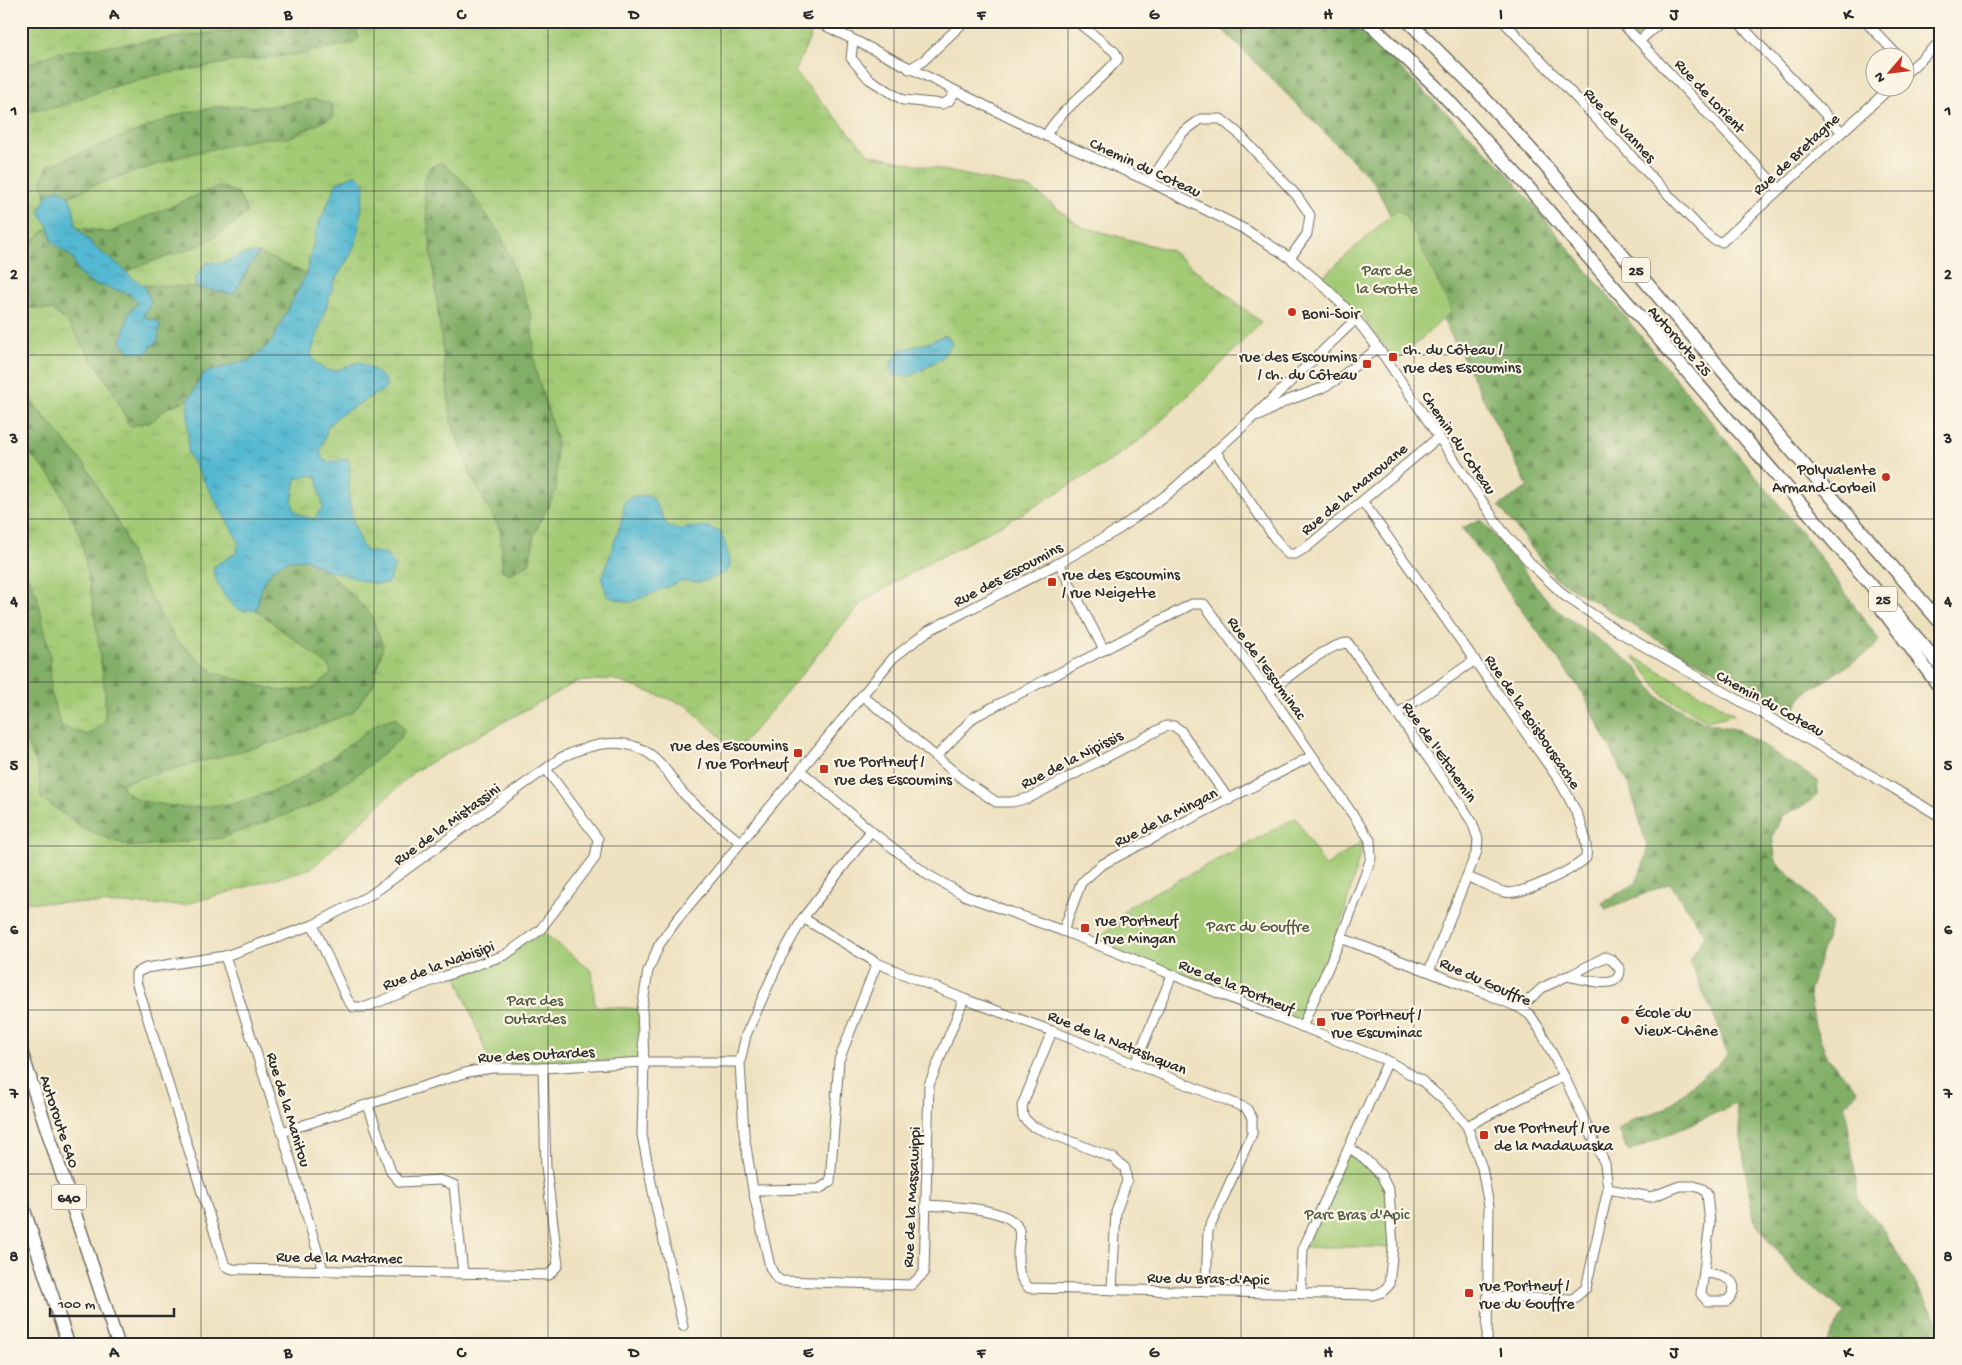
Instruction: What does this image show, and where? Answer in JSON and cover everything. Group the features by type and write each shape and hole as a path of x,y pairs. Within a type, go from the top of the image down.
{"highway":[{"name":"Autoroute 25","path":"1368,21 1419,70 1491,146 1941,666"},
{"name":"Autoroute 25","path":"1408,21 1484,98 1535,154 1941,623"},
{"path":"1826,532 1941,689"},
{"name":"Autoroute 640","path":"21,1051 118,1344"},
{"path":"21,1201 68,1344"}],"street":[{"name":"Chemin du Coteau","path":"816,21 1046,136 1150,182 1246,230 1290,258 1327,289 1356,319 1378,348 1507,537 1540,573 1572,601 1619,632 1888,785 1941,818"},
{"path":"909,69 923,61 965,21"},
{"path":"1046,136 1052,124 1109,71 1118,60 1115,52 1076,21"},
{"name":"Rue de Vannes","path":"1503,21 1703,231 1714,240 1722,242"},
{"name":"Rue de Lorient","path":"1620,21 1779,189"},
{"path":"1639,41 1662,21"},
{"path":"1737,21 1841,131"},
{"path":"1866,21 1891,48"},
{"path":"853,41 851,58 869,79 903,100 942,104 948,101 955,92"},
{"path":"1914,63 1941,41"},
{"name":"Rue de Bretagne","path":"1722,242 1879,98"},
{"path":"1150,182 1182,133 1201,119 1221,119 1238,133 1284,182 1310,215 1307,234 1290,258"},
{"name":"Rue des Escoumins","path":"683,1326 642,1135 644,1062 642,1009 648,971 655,954 676,921 893,658 928,631 1059,563 1119,529 1170,493 1356,319"},
{"name":"Rue des Escoumins","path":"1248,422 1286,401 1322,388 1338,379 1378,348"},
{"name":"Rue de la Manouane","path":"1216,452 1276,540 1288,554 1294,554 1307,547 1363,502 1439,437"},
{"name":"Rue de la Boisbouscache","path":"1363,502 1559,780 1574,806 1587,848 1586,858 1579,864 1519,892 1503,892 1468,877"},
{"path":"1059,563 1104,650"},
{"name":"Rue de l'Escuminac","path":"936,756 974,717 1192,604 1204,604 1269,692 1370,840 1371,858 1341,938 1302,1028"},
{"name":"Rue de l'Etchemin","path":"1269,692 1297,670 1330,649 1343,643 1348,643 1449,786 1472,822 1478,840 1478,851 1429,971"},
{"path":"1397,714 1475,660"},
{"name":"Rue de la Nipissis","path":"863,696 965,781 996,802 1012,802 1030,798 1166,726 1174,726 1181,731 1228,800"},
{"name":"Rue de la Mistassini","path":"136,973 146,968 225,956 313,925 372,894 562,757 584,747 614,743 637,746 656,759 683,793 740,842"},
{"name":"Rue de la Mingan","path":"1063,931 1082,883 1101,866 1312,756"},
{"name":"Rue de la Nabisipi","path":"313,925 347,999 354,1007 366,1007 505,955 540,930 595,858 598,838 546,769"},
{"name":"Rue de la Portneuf","path":"801,771 871,831 928,875 966,896 1063,931 1388,1061 1422,1081 1448,1104 1466,1126 1482,1168 1489,1206 1487,1344"},
{"name":"Rue de la Massawippi","path":"871,831 803,918 780,957 746,1035 740,1062 744,1134 753,1190 770,1267 780,1281 911,1285 924,1273 929,1085 964,999"},
{"name":"Rue de la Natashquan","path":"803,918 877,963 964,999 1052,1031 1246,1108 1252,1118 1252,1134 1208,1231 1206,1292"},
{"name":"Rue du Gouffre","path":"1341,938 1520,1008 1530,1015 1539,1028 1564,1076 1605,1164 1608,1189 1586,1288 1573,1299 1488,1297"},
{"name":"Rue de la Manitou","path":"225,956 282,1132 323,1270"},
{"path":"1520,1008 1542,988 1605,957 1612,960 1620,969 1618,977 1614,982 1606,983 1567,976"},
{"path":"753,1190 819,1189 830,1182 839,1060 877,963"},
{"name":"Rue de la Matamec","path":"136,973 136,981 225,1266 233,1269 549,1275 558,1265 546,1167 543,1068"},
{"path":"1135,1064 1172,975"},
{"path":"1052,1031 1022,1106 1023,1117 1032,1126 1113,1158 1125,1168 1127,1181 1116,1212 1112,1290"},
{"path":"1301,1294 1303,1249 1388,1061"},
{"name":"Rue des Outardes","path":"282,1132 468,1072 492,1068 543,1068 644,1062 740,1062"},
{"path":"1466,1126 1564,1076"},
{"path":"368,1105 391,1172 400,1182 440,1180 454,1185 463,1274"},
{"name":"Rue du Bras-d'Apic","path":"926,1205 982,1210 1007,1217 1014,1222 1019,1231 1018,1272 1022,1281 1029,1288 1373,1295 1382,1292 1389,1285 1393,1247 1389,1191 1381,1175 1365,1159 1348,1147"},
{"path":"1608,1189 1651,1197 1680,1186 1694,1186 1703,1189 1707,1194 1710,1223 1704,1273"}],"green space":[{"path":"21,21 794,21 811,35 795,72 869,154 1032,189 1080,226 1172,251 1261,322 1215,370 1143,438 1110,461 1020,515 907,575 865,600 736,751 686,705 612,679 576,682 415,771 312,868 184,905 21,902"},
{"path":"1214,21 1352,21 1502,167 1804,535 1879,640 1873,649 1801,696 1794,712 1671,648 1555,578 1499,506 1528,487 1373,181"},
{"path":"1620,21 1662,21 1639,41"},
{"path":"292,23 356,29 359,38 352,43 300,54 231,62 153,76 109,88 58,107 21,113 21,67 59,52"},
{"path":"315,99 332,104 333,117 288,138 264,138 185,155 95,185 69,196 58,189 46,197 42,181 48,166 183,113 223,106 265,107"},
{"path":"441,162 463,181 502,237 531,314 535,369 556,437 556,491 534,534 530,563 510,574 502,570 501,532 472,477 451,421 423,183 430,167"},
{"path":"219,186 239,194 247,213 222,232 195,247 126,272 98,250 76,227 108,233"},
{"name":"Parc de la Grotte","path":"1396,210 1404,213 1452,311 1396,362 1362,316 1323,277"},
{"path":"49,227 52,242 72,257 79,274 91,283 130,294 138,302 129,313 121,342 143,316 151,302 144,285 195,287 233,294 259,253 306,274 272,341 253,359 204,373 188,400 166,408 151,422 129,426 113,390 67,322 52,310 21,307 21,250"},
{"path":"21,382 36,407 86,466 123,532 139,577 176,640 215,673 280,691 314,688 331,674 329,666 256,610 263,583 273,569 289,560 306,559 326,570 370,613 383,646 373,685 353,712 282,740 121,783 124,790 140,801 186,808 233,804 287,787 333,757 375,725 395,717 404,729 400,739 366,768 316,804 221,838 130,847 85,829 41,798 38,767 21,732 21,562 37,595 50,655 51,693 61,726 88,735 105,721 105,691 81,538 56,482 21,444"},
{"path":"1481,519 1554,608 1634,665 1659,698 1703,722 1738,730 1818,781 1817,795 1805,805 1782,816 1772,837 1776,861 1810,896 1831,923 1809,992 1815,1026 1828,1058 1858,1091 1845,1105 1859,1202 1879,1223 1941,1326 1941,1332 1926,1344 1825,1344 1845,1312 1795,1274 1753,1219 1736,1104 1629,1152 1618,1130 1633,1119 1665,1109 1703,1075 1716,1067 1727,1055 1718,1025 1689,961 1705,935 1670,883 1606,910 1602,903 1636,883 1647,855 1647,846 1630,787 1582,692 1462,528"},
{"path":"1633,656 1735,714 1708,721 1663,695"},
{"name":"Parc du Gouffre","path":"1296,818 1325,867 1364,840 1338,936 1301,1024 1094,945 1129,906"},
{"name":"Parc des Outardes","path":"540,930 592,971 595,1006 642,1009 644,1062 492,1068 455,972 505,955"},
{"name":"Parc Bras d'Apic","path":"1349,1147 1365,1159 1389,1191 1393,1247 1314,1247 1303,1249"}],"water":[{"path":"356,174 365,183 357,239 351,254 335,280 311,354 316,362 326,370 337,370 359,362 371,368 386,380 386,388 338,416 328,427 320,452 324,461 334,462 348,458 350,468 350,504 359,539 365,551 386,553 395,566 388,583 375,584 326,570 306,559 289,560 273,569 263,583 256,610 244,611 233,605 223,594 214,573 213,567 236,553 239,542 188,453 188,400 204,373 253,359 272,341 306,274 317,228 337,183","holes":["310,475 317,477 323,507 314,519 305,517 295,510 293,494 296,479"]},
{"path":"58,188 69,196 74,210 76,227 98,250 120,266 131,277 144,285 151,302 143,316 160,323 158,340 146,353 130,352 121,342 129,313 138,302 130,294 91,283 79,274 72,257 52,242 49,227 39,212 46,197"},
{"path":"259,253 233,294 195,287 196,277 207,262 222,263 244,254"},
{"path":"945,335 952,342 942,358 912,376 892,376 891,363 900,350 925,344"},
{"path":"643,495 653,498 668,527 680,529 704,526 721,532 730,559 730,567 726,573 702,582 681,581 629,603 607,596 602,579 623,516 624,502 630,497"}],"place":[{"name":"Boni-Soir","path":"1292,312"},
{"name":"ch. du Côteau / rue des Escoumins","path":"1393,357"},
{"name":"rue des Escoumins / ch. du Côteau","path":"1367,364"},
{"name":"Polyvalente Armand-Corbeil","path":"1886,477"},
{"name":"rue des Escoumins / rue Neigette","path":"1052,582"},
{"name":"rue des Escoumins / rue Portneuf","path":"798,753"},
{"name":"rue Portneuf / rue des Escoumins","path":"824,769"},
{"name":"rue Portneuf / rue Mingan","path":"1085,928"},
{"name":"École du Vieux-Chêne","path":"1625,1020"},
{"name":"rue Portneuf / rue Escuminac","path":"1321,1022"},
{"name":"rue Portneuf / rue de la Madawaska","path":"1484,1135"},
{"name":"rue Portneuf / rue du Gouffre","path":"1469,1293"}]}
